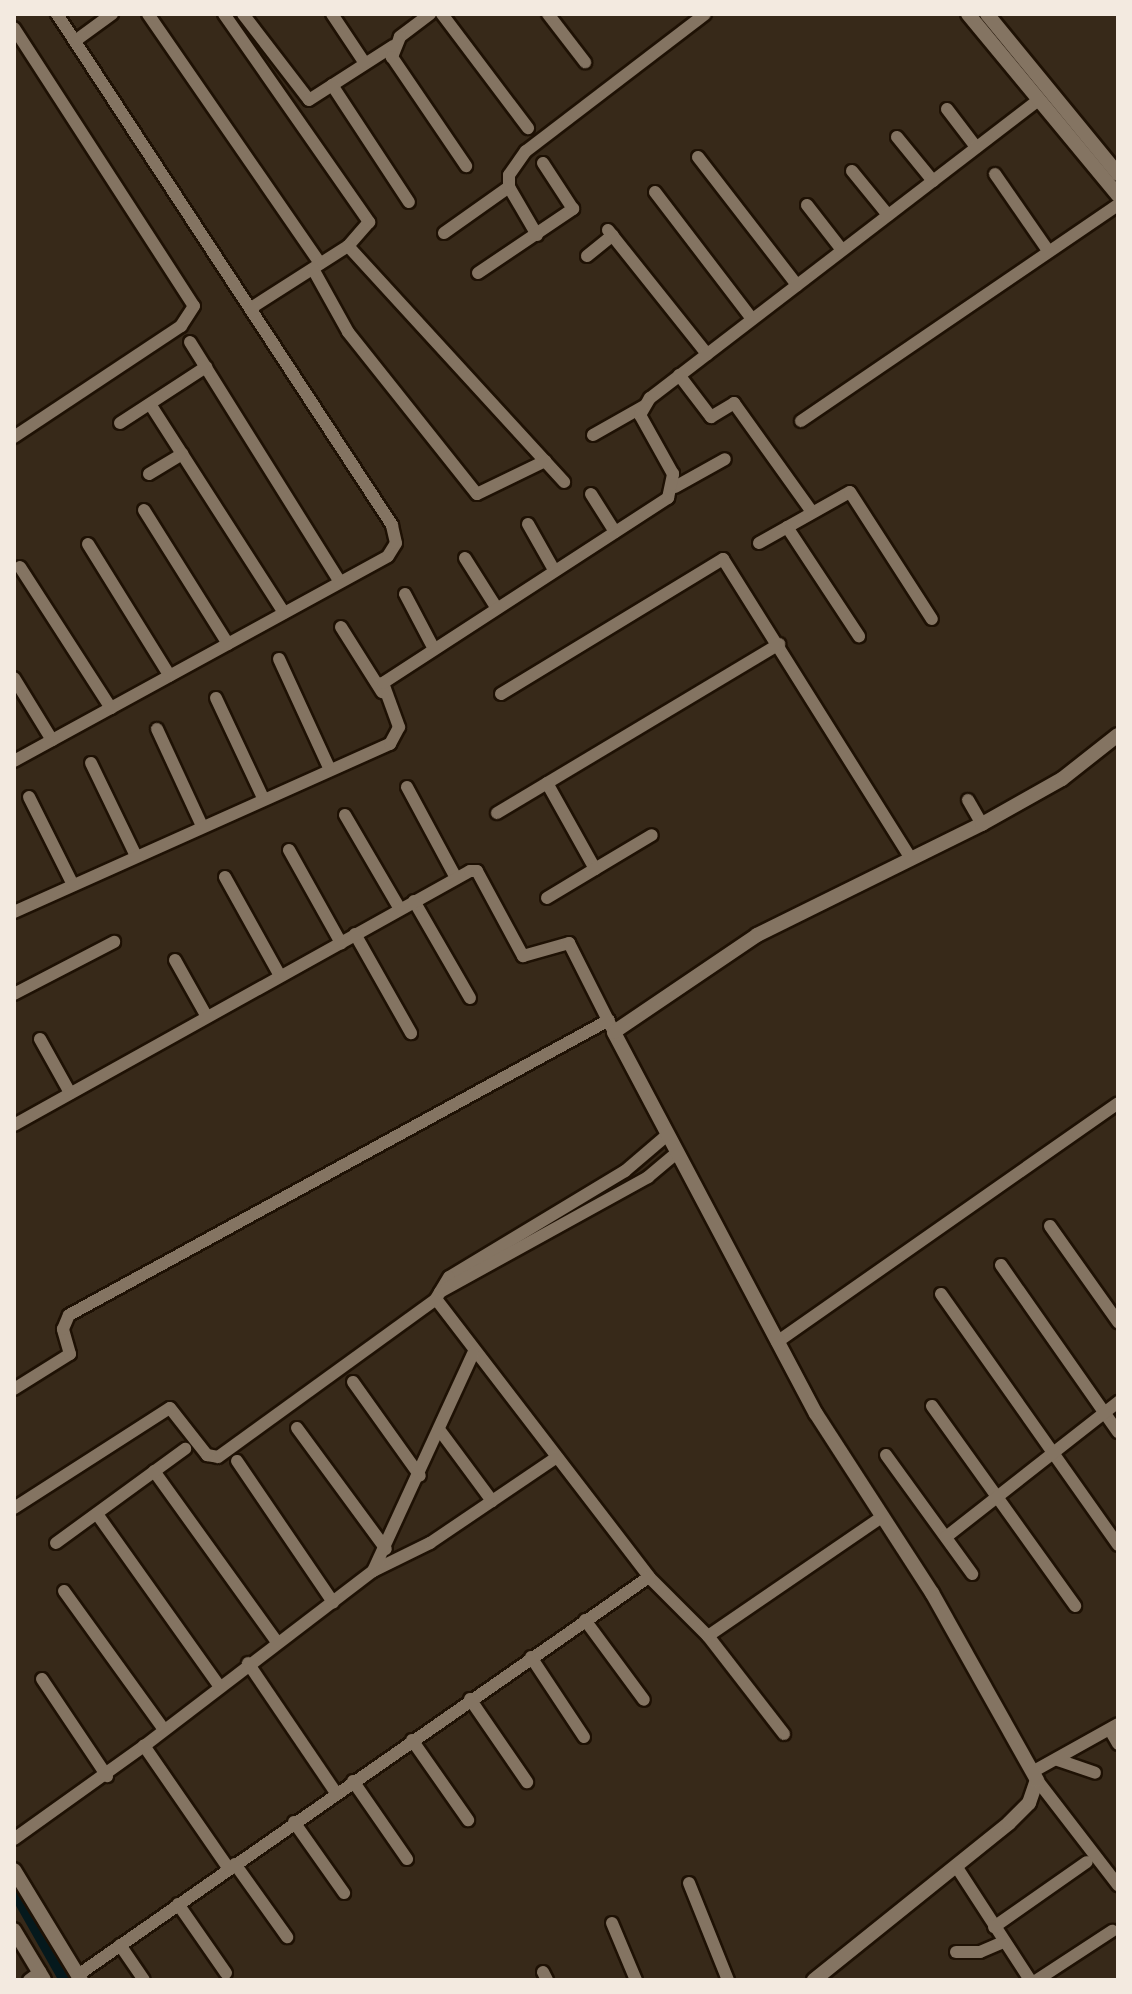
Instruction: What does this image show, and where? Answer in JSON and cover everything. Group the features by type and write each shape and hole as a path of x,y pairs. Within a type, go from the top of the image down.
{"street":[{"path":"14,761 388,556 396,543 392,525 57,14"},
{"path":"75,41 112,14"},
{"path":"148,14 316,266 348,332 477,494 545,461"},
{"path":"224,14 368,216 348,246 251,308"},
{"path":"243,14 302,97 332,85 393,46"},
{"path":"332,14 364,62"},
{"path":"430,14 410,19 393,46 392,57 466,166"},
{"path":"442,14 528,128"},
{"path":"548,14 585,62"},
{"path":"537,235 509,187 509,175 526,151 705,14"},
{"path":"968,14 1118,174"},
{"path":"987,14 1118,195"},
{"path":"14,28 194,306 181,326 14,437"},
{"path":"332,85 409,202"},
{"path":"593,435 644,406 679,375 1044,96"},
{"path":"947,109 976,147"},
{"path":"897,137 933,181"},
{"path":"698,157 797,285"},
{"path":"478,273 573,209 543,163"},
{"path":"852,171 888,215"},
{"path":"995,174 1047,249"},
{"path":"444,233 509,187"},
{"path":"655,192 752,319"},
{"path":"807,205 842,250"},
{"path":"801,421 1047,249 1118,205"},
{"path":"587,256 611,232 707,354"},
{"path":"348,246 564,482"},
{"path":"190,342 340,582"},
{"path":"120,423 206,367"},
{"path":"679,375 711,417 734,403 812,512"},
{"path":"150,404 284,613"},
{"path":"644,406 643,426 675,487"},
{"path":"149,474 182,454"},
{"path":"382,692 383,683 615,532 675,487 725,459"},
{"path":"759,543 850,492 932,619"},
{"path":"591,494 615,532"},
{"path":"144,510 228,644"},
{"path":"528,524 554,570"},
{"path":"787,527 859,636"},
{"path":"88,544 170,676"},
{"path":"465,558 496,607"},
{"path":"501,694 723,559 911,859"},
{"path":"20,567 111,708"},
{"path":"405,594 434,649"},
{"path":"14,912 330,770 398,735 382,692 341,627"},
{"path":"497,813 779,644"},
{"path":"279,659 330,770"},
{"path":"14,678 52,740"},
{"path":"216,698 263,798"},
{"path":"157,729 202,826"},
{"path":"14,1389 70,1354 63,1329 69,1315 612,1026 757,935 982,824 1062,779 1118,735"},
{"path":"91,763 136,856"},
{"path":"547,783 595,869"},
{"path":"407,787 456,878"},
{"path":"29,797 73,885"},
{"path":"968,800 982,824"},
{"path":"345,815 400,909"},
{"path":"547,898 652,835"},
{"path":"289,850 341,943"},
{"path":"14,1125 414,901 456,878 477,871 523,956 569,943 675,1154 777,1342 1035,1776 1118,1885"},
{"path":"225,877 280,976"},
{"path":"414,901 470,998"},
{"path":"355,934 411,1033"},
{"path":"14,994 114,942"},
{"path":"175,960 207,1017"},
{"path":"40,1039 70,1093"},
{"path":"777,1342 1118,1103"},
{"path":"438,1296 449,1277 625,1171 666,1136"},
{"path":"14,1508 170,1408 207,1455 218,1457 438,1296 648,1177 675,1154"},
{"path":"1050,1226 1118,1322"},
{"path":"1001,1265 1118,1432"},
{"path":"941,1294 1118,1545"},
{"path":"438,1296 473,1354 649,1577 708,1636 784,1734"},
{"path":"373,1571 441,1432 473,1354"},
{"path":"353,1382 420,1476"},
{"path":"946,1537 1118,1402"},
{"path":"932,1406 1075,1606"},
{"path":"297,1428 386,1549"},
{"path":"441,1432 492,1501"},
{"path":"56,1543 185,1449"},
{"path":"886,1455 972,1574"},
{"path":"14,1839 107,1776 162,1727 373,1571 492,1501 557,1457"},
{"path":"237,1461 333,1602"},
{"path":"154,1471 277,1642"},
{"path":"97,1514 218,1684"},
{"path":"708,1636 882,1517"},
{"path":"14,1870 80,1977 120,1945 294,1822 649,1577"},
{"path":"64,1591 162,1727"},
{"path":"585,1620 644,1700"},
{"path":"531,1657 584,1737"},
{"path":"248,1663 336,1793"},
{"path":"42,1679 107,1776"},
{"path":"470,1699 527,1782"},
{"path":"814,1980 1029,1803 1035,1776 1114,1727 1118,1744"},
{"path":"412,1740 468,1820"},
{"path":"144,1746 287,1937"},
{"path":"1058,1760 1095,1773"},
{"path":"353,1781 407,1859"},
{"path":"294,1822 344,1893"},
{"path":"994,1927 1087,1862"},
{"path":"956,1866 1030,1980"},
{"path":"689,1883 728,1980"},
{"path":"178,1904 226,1973"},
{"path":"612,1923 636,1980"},
{"path":"14,1930 38,1977"},
{"path":"1037,1980 1112,1931"},
{"path":"956,1952 1004,1942"},
{"path":"120,1945 144,1980"}],"waterway":[{"path":"14,1890 65,1980"}]}
